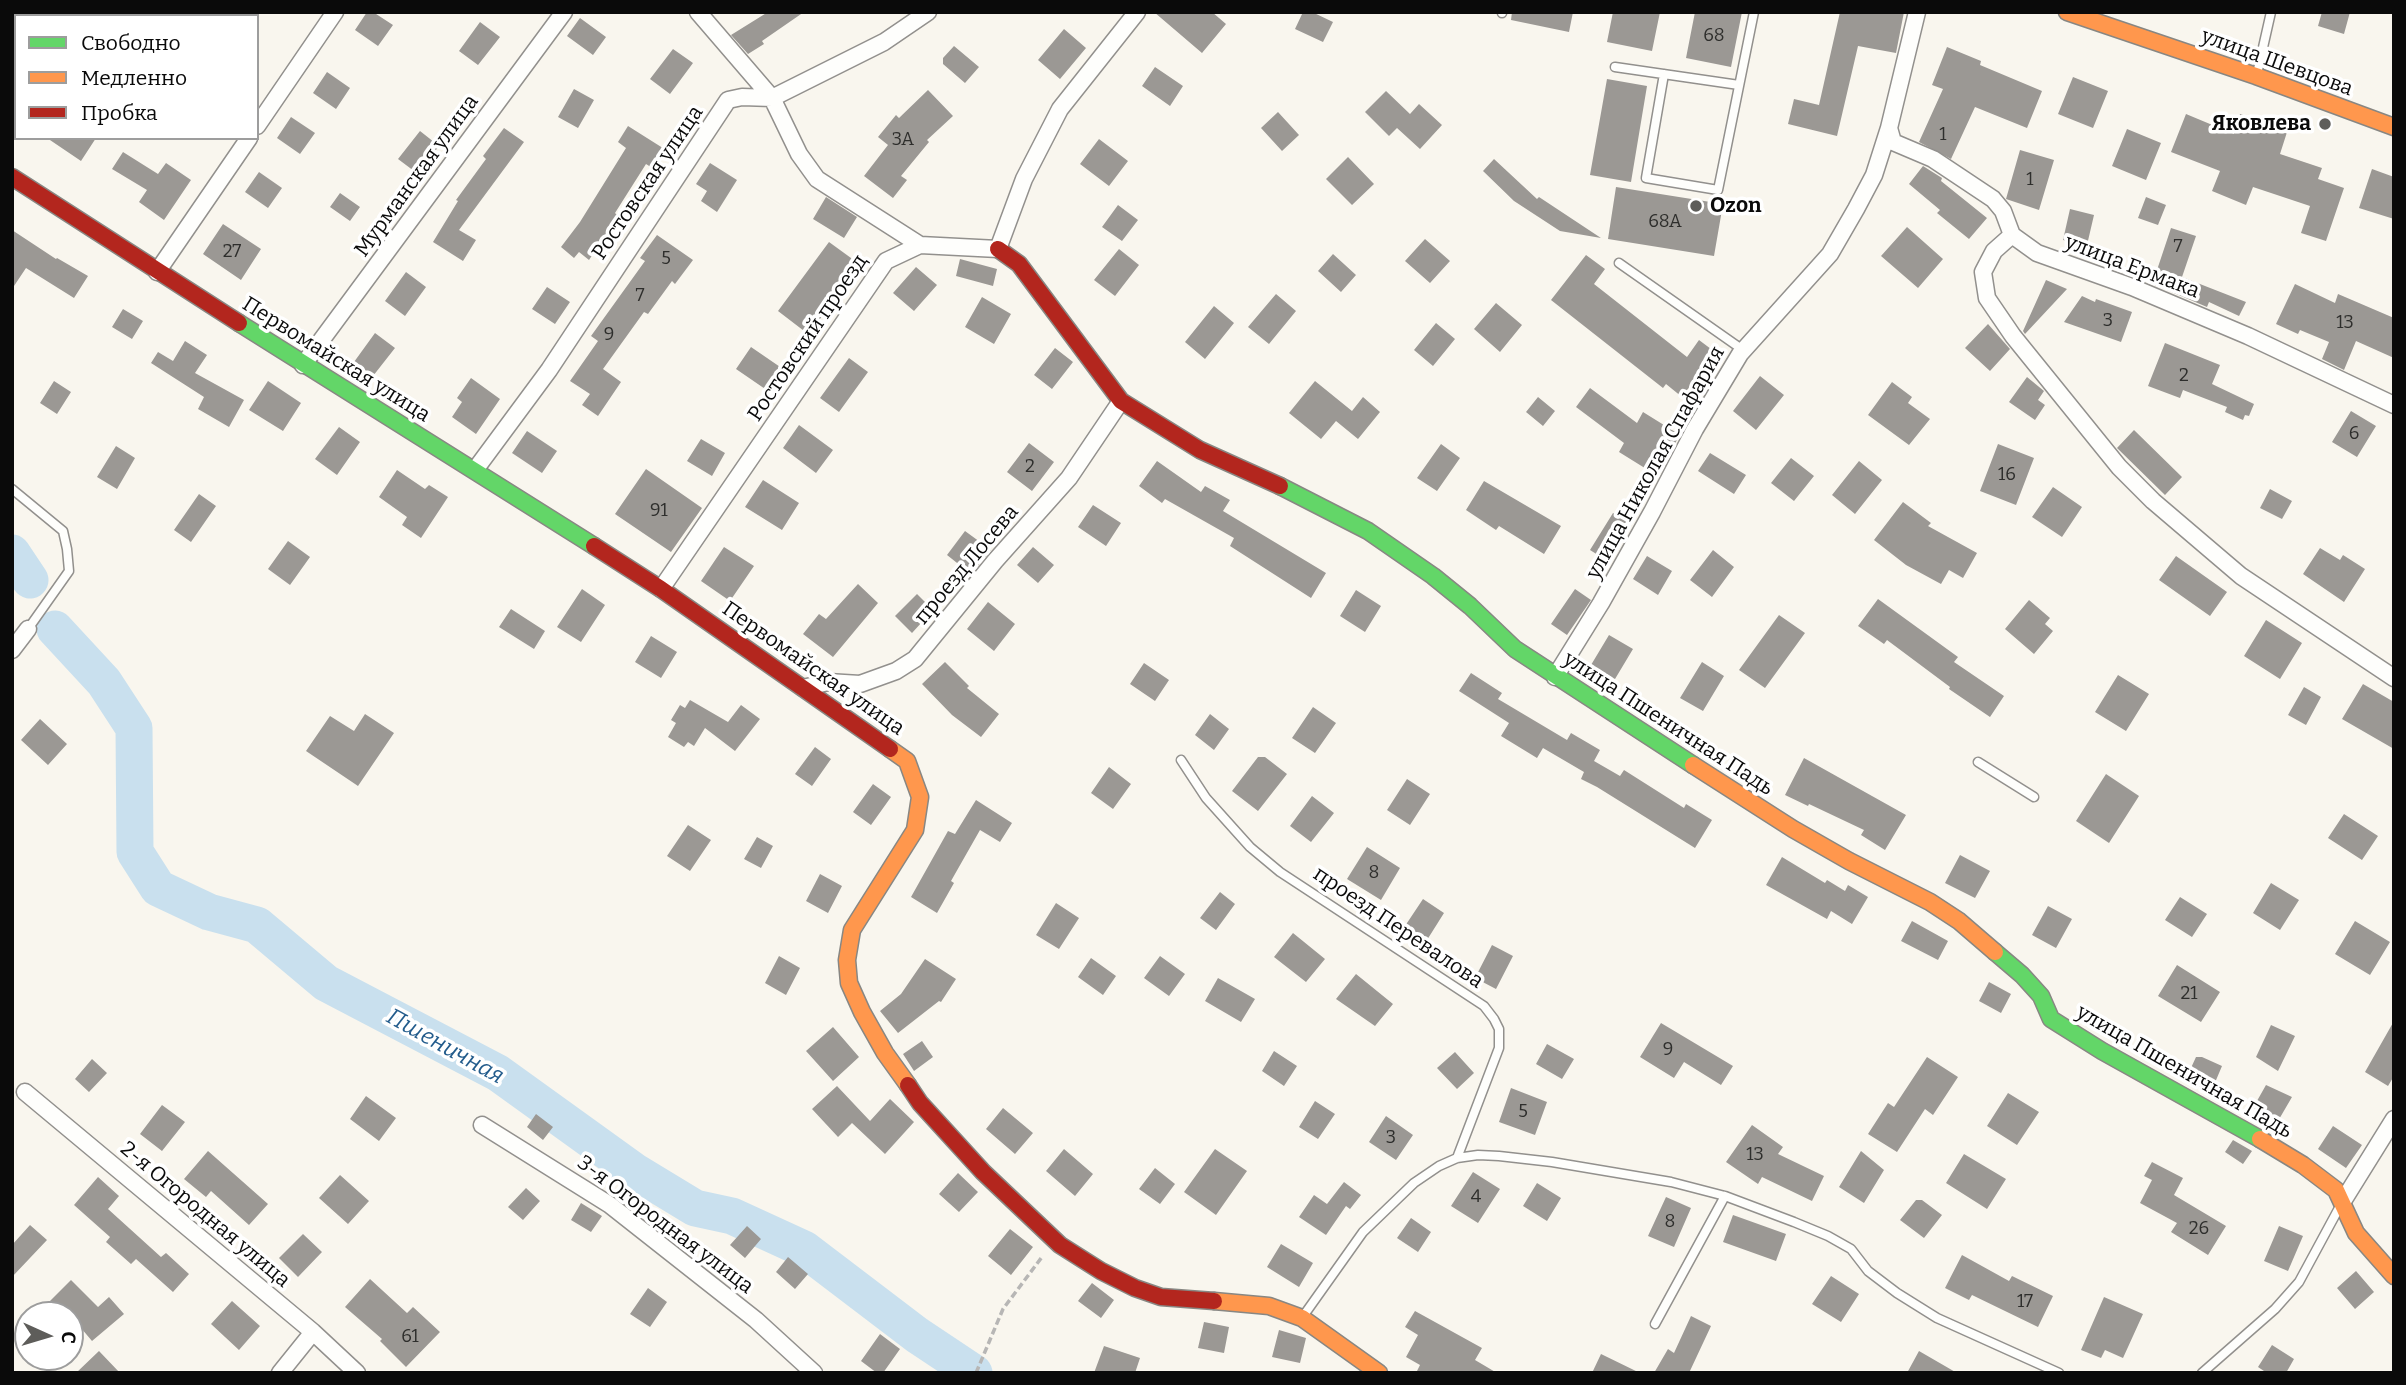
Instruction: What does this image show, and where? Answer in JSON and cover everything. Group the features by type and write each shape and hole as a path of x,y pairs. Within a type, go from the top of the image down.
{"street":[{"path":"259,123 335,12"},
{"name":"Мурманская улица","path":"303,365 564,12"},
{"path":"698,12 772,98 799,154 817,179 920,245"},
{"name":"Ростовская улица","path":"475,470 549,370 728,100 742,97 772,98 884,42 928,12"},
{"path":"998,249 1024,178 1060,109 1137,12"},
{"name":"улица Николая Спафария","path":"1555,677 1601,603 1695,429 1743,350 1830,254 1874,175 1889,128 1917,12"},
{"name":"улица Шевцова","path":"2071,13 2256,76 2394,127"},
{"path":"1889,128 1893,142 1933,159 1993,199 2003,211 2012,235 1994,251 1983,272 1987,298 2013,336 2119,467 2152,501 2242,576 2394,678"},
{"path":"157,272 248,140"},
{"name":"Первомайская улица","path":"12,177 303,365 475,470 661,589 907,761 920,797 915,830 852,930 847,960 849,983 862,1012 885,1053 920,1103 983,1172 1055,1240 1101,1272 1161,1297 1269,1306 1302,1318 1379,1373"},
{"name":"улица Ермака","path":"2012,235 2037,253 2144,292 2248,336 2394,405"},
{"name":"Ростовский проезд","path":"661,589 887,261 920,245 998,249"},
{"name":"улица Пшеничная Падь","path":"998,249 1019,264 1121,401 1200,450 1311,500 1368,531 1433,576 1516,649 1555,677 1793,829 1949,915 1994,949 2022,975 2041,996 2051,1019 2102,1051 2303,1165 2336,1190 2343,1201"},
{"name":"проезд Лосева","path":"803,688 828,681 860,684 897,671 915,659 995,561 1069,478 1121,401"},
{"path":"12,650 28,629"},
{"name":"2-я Огородная улица","path":"25,1092 313,1332 357,1373"},
{"path":"2394,1119 2343,1201 2356,1233 2394,1276"},
{"name":"3-я Огородная улица","path":"482,1125 610,1205 756,1320 814,1373"},
{"path":"280,1373 313,1332"}],"lane":[{"path":"1664,74 1646,178 1718,190 1754,12"},
{"path":"2256,76 2271,12"},
{"path":"1615,67 1739,85"},
{"path":"1619,263 1743,350"},
{"path":"12,489 63,531 67,549 69,571 28,629"},
{"name":"проезд Перевалова","path":"1181,760 1206,798 1250,847 1280,872 1484,1006 1494,1019 1499,1029 1499,1048 1457,1158"},
{"path":"1978,762 2034,797"},
{"path":"1302,1318 1363,1232 1414,1183 1439,1166 1457,1158 1478,1155 1552,1162 1671,1182 1725,1196 1828,1236 1851,1249 1868,1271 1897,1293 1937,1318 2059,1373"},
{"path":"1655,1324 1725,1196"},
{"path":"2202,1373 2300,1282 2343,1201"}],"path":[{"path":"976,1373 1003,1309 1055,1240"}],"building":[{"path":"367,12 373,12 393,25 378,46 355,30"},
{"path":"768,12 804,12 748,54 731,35"},
{"path":"1154,12 1212,12 1226,24 1202,53"},
{"path":"1303,12 1312,12 1333,22 1323,42 1295,29"},
{"path":"1512,12 1573,12 1569,32 1511,20"},
{"path":"1613,12 1660,12 1652,51 1607,42"},
{"path":"1695,12 1742,12 1731,67 1686,58"},
{"path":"1840,12 1904,12 1896,53 1858,46 1837,136 1788,124 1794,99 1819,105"},
{"path":"2322,12 2350,12 2344,34 2318,26"},
{"path":"580,18 606,37 593,55 567,36"},
{"path":"480,22 500,37 478,65 459,51"},
{"path":"1064,29 1086,48 1060,79 1038,60"},
{"path":"954,46 979,67 965,83 943,64 943,58"},
{"path":"1947,47 1981,61 1980,65 2042,91 2027,128 1975,107 1951,159 1919,142 1943,89 1932,85"},
{"path":"673,49 693,63 670,94 650,79"},
{"path":"1155,67 1183,86 1170,106 1142,86"},
{"path":"327,72 350,88 336,109 313,93"},
{"path":"2073,77 2108,91 2093,128 2058,114"},
{"path":"1607,79 1647,86 1631,182 1590,175"},
{"path":"574,89 594,100 578,128 558,117"},
{"path":"928,90 953,116 927,140 929,142 901,176 907,180 893,198 864,176 888,145 878,137 896,115 899,118"},
{"path":"1386,91 1410,114 1419,104 1442,125 1420,149 1397,128 1389,136 1365,112"},
{"path":"1278,112 1299,135 1282,151 1261,128"},
{"path":"2186,114 2234,134 2240,114 2288,129 2280,154 2322,168 2318,179 2344,188 2326,241 2301,233 2310,206 2253,187 2246,205 2212,191 2220,171 2171,152"},
{"path":"291,117 315,133 300,154 277,138"},
{"path":"628,126 666,150 654,169 646,164 615,213 618,216 589,260 579,252 574,258 561,247 580,222 626,148 618,142"},
{"path":"504,128 524,142 459,230 476,240 463,261 433,242 458,201 456,200 486,159 483,156"},
{"path":"2127,129 2161,143 2146,180 2112,166"},
{"path":"420,131 439,146 418,174 398,159"},
{"path":"1099,139 1128,161 1109,186 1080,164"},
{"path":"50,140 95,140 81,161"},
{"path":"2020,150 2054,160 2039,210 2006,199"},
{"path":"123,152 158,174 166,163 191,180 164,220 139,202 147,190 112,169"},
{"path":"1348,157 1374,184 1352,205 1326,179"},
{"path":"1494,159 1537,199 1539,197 1601,238 1560,231 1514,201 1483,171"},
{"path":"710,163 737,180 717,212 701,201 707,191 696,184"},
{"path":"1923,166 1942,178 1941,181 1987,218 1969,239 1937,213 1940,210 1909,184"},
{"path":"2372,169 2394,177 2394,219 2359,208"},
{"path":"259,172 282,188 268,208 245,192"},
{"path":"1616,187 1723,204 1714,256 1608,239"},
{"path":"340,193 360,207 350,221 330,207"},
{"path":"826,197 857,217 844,238 813,219"},
{"path":"2146,197 2166,205 2158,225 2138,218"},
{"path":"1118,205 1138,220 1122,241 1102,227"},
{"path":"2070,209 2094,215 2087,245 2063,240"},
{"path":"223,224 261,249 241,280 203,254"},
{"path":"1907,227 1943,259 1918,288 1881,256"},
{"path":"2171,228 2196,236 2182,277 2246,302 2239,316 2209,302 2207,307 2148,282 2152,269 2157,270"},
{"path":"12,230 88,276 74,298 26,268 12,289"},
{"path":"657,235 693,260 675,284 672,281 648,314 644,312 603,369 621,382 598,416 582,405 590,394 570,381 598,341 591,336 645,261 640,258"},
{"path":"1425,239 1450,261 1430,283 1405,261"},
{"path":"829,242 862,266 808,334 778,311"},
{"path":"1119,249 1139,265 1115,296 1094,280"},
{"path":"1333,254 1356,275 1341,292 1318,271"},
{"path":"1586,255 1605,269 1594,284 1687,357 1699,340 1715,352 1682,397 1666,384 1663,388 1551,300"},
{"path":"960,259 997,269 993,286 956,276"},
{"path":"916,267 937,285 914,311 893,293"},
{"path":"406,272 426,287 405,316 385,301"},
{"path":"2046,280 2067,289 2025,334 2023,331"},
{"path":"2295,284 2335,303 2338,294 2394,318 2394,358 2356,341 2344,370 2322,359 2329,342 2300,330 2298,334 2276,324"},
{"path":"547,287 570,302 555,324 532,309"},
{"path":"1276,294 1296,311 1269,344 1248,327"},
{"path":"2082,296 2132,312 2121,342 2064,322"},
{"path":"982,297 1011,314 994,344 965,327"},
{"path":"1496,303 1522,325 1500,352 1474,329"},
{"path":"1214,306 1234,323 1205,359 1185,342"},
{"path":"123,309 143,321 132,339 112,327"},
{"path":"1436,323 1455,339 1433,366 1414,350"},
{"path":"1988,324 2010,349 1990,371 1965,348"},
{"path":"375,333 395,348 373,376 354,362"},
{"path":"185,341 207,355 195,373 244,400 229,427 198,409 204,397 151,363 158,352 173,361"},
{"path":"2165,343 2220,365 2212,384 2254,404 2249,416 2245,415 2243,420 2225,412 2227,407 2183,390 2180,398 2148,386"},
{"path":"751,347 786,371 771,393 736,369"},
{"path":"1055,348 1073,362 1052,389 1034,375"},
{"path":"849,358 868,372 839,412 820,398"},
{"path":"1760,376 1784,395 1756,430 1733,411"},
{"path":"2027,377 2044,391 2038,400 2045,405 2035,420 2009,402"},
{"path":"471,378 500,399 476,434 452,417 462,402 457,398"},
{"path":"54,381 71,392 57,414 40,403"},
{"path":"268,381 301,403 283,431 249,410"},
{"path":"1315,381 1352,411 1363,397 1380,412 1358,439 1336,421 1321,439 1289,413"},
{"path":"1892,382 1912,397 1908,403 1930,419 1909,445 1868,415"},
{"path":"1590,388 1637,423 1643,412 1680,435 1656,475 1619,452 1624,443 1576,407"},
{"path":"1538,397 1555,411 1543,426 1526,412"},
{"path":"2351,411 2376,426 2357,457 2332,442"},
{"path":"799,425 833,450 816,473 783,448"},
{"path":"339,427 360,442 337,475 315,459"},
{"path":"2134,430 2182,477 2165,495 2117,448"},
{"path":"527,431 557,451 542,473 512,453"},
{"path":"701,439 725,453 712,476 687,461"},
{"path":"1029,443 1054,462 1032,491 1007,472"},
{"path":"1441,444 1460,458 1437,491 1417,478"},
{"path":"1998,444 2034,458 2016,505 1980,491"},
{"path":"116,446 135,458 117,489 97,477"},
{"path":"1710,453 1746,475 1734,494 1698,471"},
{"path":"1791,458 1814,476 1794,501 1771,483"},
{"path":"1157,461 1201,492 1205,486 1230,500 1223,511 1326,573 1311,598 1230,546 1234,538 1165,499 1162,503 1139,486"},
{"path":"1859,461 1882,480 1855,514 1832,495"},
{"path":"646,469 702,508 671,552 615,514"},
{"path":"397,470 425,489 429,485 448,497 421,538 402,525 407,517 379,497"},
{"path":"763,480 799,503 782,530 745,507"},
{"path":"1484,481 1561,526 1544,554 1499,526 1496,530 1466,510"},
{"path":"2053,487 2082,507 2062,537 2032,517"},
{"path":"2270,489 2292,501 2282,519 2260,508"},
{"path":"199,494 216,506 191,542 174,530"},
{"path":"1903,502 1931,523 1928,526 1977,553 1963,578 1949,570 1941,584 1906,565 1874,540"},
{"path":"1093,505 1121,523 1106,546 1078,527"},
{"path":"1613,513 1629,523 1606,560 1590,550"},
{"path":"965,531 991,550 971,574 947,555"},
{"path":"288,541 310,557 290,585 268,569"},
{"path":"724,547 754,566 730,601 701,581"},
{"path":"1033,547 1054,565 1038,583 1017,565"},
{"path":"2320,548 2340,560 2343,555 2365,569 2344,602 2303,574"},
{"path":"1713,550 1734,567 1712,597 1690,580"},
{"path":"1647,556 1672,571 1658,595 1633,579"},
{"path":"2176,556 2227,592 2210,616 2159,580"},
{"path":"858,584 878,603 833,657 803,634 819,614 826,619"},
{"path":"582,589 605,605 581,642 557,627"},
{"path":"1575,589 1591,600 1567,635 1551,624"},
{"path":"1356,590 1381,606 1365,632 1340,616"},
{"path":"917,594 933,610 912,633 895,616"},
{"path":"1878,599 1958,657 1954,662 2004,696 1990,717 1949,689 1950,687 1887,640 1884,644 1858,626"},
{"path":"2029,600 2050,618 2045,624 2053,631 2034,654 2005,629"},
{"path":"988,602 1015,624 994,651 967,629"},
{"path":"511,609 545,631 534,649 499,627"},
{"path":"1779,615 1805,633 1765,688 1739,670"},
{"path":"2266,620 2302,643 2280,679 2244,656"},
{"path":"1609,635 1633,649 1615,679 1591,665"},
{"path":"651,636 677,652 661,678 635,662"},
{"path":"945,662 969,686 967,688 999,714 981,737 952,715 922,684"},
{"path":"1702,662 1724,676 1703,711 1680,698"},
{"path":"1144,663 1169,680 1155,701 1130,684"},
{"path":"1471,673 1502,693 1498,699 1567,740 1571,733 1600,750 1594,761 1620,776 1624,770 1684,808 1686,804 1712,820 1695,848 1581,779 1584,772 1543,748 1537,758 1501,736 1509,723 1459,691"},
{"path":"2118,675 2149,694 2126,731 2095,712"},
{"path":"2363,684 2394,702 2394,749 2342,719"},
{"path":"2304,687 2321,697 2306,725 2288,715"},
{"path":"690,700 728,722 741,705 760,719 735,751 705,728 694,746 688,742 684,747 668,737 676,723 671,720 680,705 685,708"},
{"path":"1313,707 1336,723 1315,753 1292,738"},
{"path":"365,714 394,733 358,786 306,751 330,716 354,731"},
{"path":"1210,714 1229,729 1214,750 1195,735"},
{"path":"40,719 67,744 48,765 21,740"},
{"path":"815,747 831,759 812,786 795,774"},
{"path":"1258,757 1265,757 1287,774 1258,811 1232,791"},
{"path":"1804,758 1906,815 1885,850 1861,835 1864,830 1785,795"},
{"path":"1109,767 1131,784 1113,809 1091,793"},
{"path":"2106,774 2139,796 2109,843 2076,821"},
{"path":"1407,779 1430,794 1410,825 1387,810"},
{"path":"873,784 891,797 871,825 853,812"},
{"path":"1312,796 1334,813 1311,842 1290,826"},
{"path":"976,800 1012,823 1000,842 980,830 951,881 954,883 937,913 911,897 948,831 955,834"},
{"path":"2344,814 2378,836 2362,860 2328,838"},
{"path":"688,825 711,840 690,871 667,856"},
{"path":"757,837 773,846 761,868 744,859"},
{"path":"1367,847 1400,868 1381,900 1347,879"},
{"path":"1960,855 1990,871 1975,898 1945,883"},
{"path":"1782,857 1825,883 1827,880 1845,891 1848,885 1868,897 1852,924 1831,911 1827,919 1766,885"},
{"path":"820,874 842,886 828,913 806,901"},
{"path":"2271,883 2299,900 2280,930 2253,913"},
{"path":"1220,892 1235,904 1216,930 1200,918"},
{"path":"2180,897 2207,914 2192,937 2165,920"},
{"path":"1423,899 1444,913 1427,940 1405,926"},
{"path":"1056,903 1079,918 1059,949 1036,935"},
{"path":"2048,906 2072,919 2056,948 2032,935"},
{"path":"1912,921 1948,941 1938,960 1901,941"},
{"path":"2355,921 2390,942 2370,975 2335,954"},
{"path":"1293,933 1325,959 1306,982 1274,957"},
{"path":"1492,945 1513,956 1496,989 1475,978"},
{"path":"779,956 800,968 786,995 765,983"},
{"path":"1160,956 1185,974 1169,996 1144,978"},
{"path":"1091,958 1116,976 1103,995 1078,977"},
{"path":"925,959 956,979 941,1002 898,1033 880,1011 901,994"},
{"path":"2177,965 2220,992 2201,1022 2158,996"},
{"path":"1356,974 1393,1004 1375,1026 1336,999"},
{"path":"1218,978 1255,999 1241,1022 1205,1001"},
{"path":"1989,982 2011,994 2001,1013 1979,1001"},
{"path":"2394,1021 2394,1076 2388,1086 2365,1072"},
{"path":"1661,1023 1733,1066 1721,1085 1684,1062 1674,1078 1640,1057"},
{"path":"2271,1025 2295,1036 2278,1071 2256,1057"},
{"path":"833,1027 859,1057 833,1081 806,1051"},
{"path":"922,1041 933,1057 914,1071 903,1054"},
{"path":"1547,1044 1574,1059 1562,1079 1536,1064"},
{"path":"1274,1051 1297,1066 1284,1086 1262,1071"},
{"path":"1455,1052 1474,1073 1457,1089 1437,1068"},
{"path":"1927,1057 1958,1077 1933,1115 1925,1109 1897,1152 1868,1134 1888,1103 1894,1107"},
{"path":"2196,1057 2222,1066 2211,1092 2185,1081"},
{"path":"92,1059 107,1073 89,1092 75,1079"},
{"path":"2266,1085 2292,1097 2278,1121 2253,1108"},
{"path":"837,1086 870,1121 890,1099 914,1122 885,1154 852,1123 838,1137 812,1109"},
{"path":"1511,1088 1547,1102 1535,1135 1499,1122"},
{"path":"2008,1093 2039,1112 2017,1145 1987,1126"},
{"path":"366,1096 396,1118 379,1141 350,1119"},
{"path":"1315,1101 1335,1114 1318,1139 1299,1127"},
{"path":"162,1105 185,1122 162,1151 140,1134"},
{"path":"1003,1108 1033,1133 1015,1154 986,1129"},
{"path":"536,1114 553,1127 543,1140 527,1127"},
{"path":"1386,1116 1413,1135 1396,1160 1369,1142"},
{"path":"1752,1125 1783,1147 1778,1154 1824,1176 1812,1201 1762,1177 1758,1184 1726,1162"},
{"path":"2333,1126 2362,1145 2346,1168 2318,1149"},
{"path":"2233,1140 2252,1151 2243,1164 2225,1152"},
{"path":"1064,1149 1093,1174 1075,1196 1046,1171"},
{"path":"1215,1149 1247,1171 1216,1215 1184,1192"},
{"path":"208,1151 268,1204 249,1225 211,1191 206,1197 184,1179"},
{"path":"1861,1151 1884,1170 1864,1203 1839,1187"},
{"path":"1964,1154 2006,1179 1987,1209 1946,1183"},
{"path":"2152,1162 2183,1178 2174,1195 2226,1226 2208,1255 2171,1232 2177,1223 2140,1203 2152,1180 2144,1176"},
{"path":"1155,1168 1175,1184 1160,1204 1139,1189"},
{"path":"1473,1172 1500,1189 1478,1223 1451,1206"},
{"path":"958,1173 978,1192 959,1212 939,1194"},
{"path":"340,1175 369,1201 348,1224 319,1198"},
{"path":"98,1177 119,1196 108,1209 161,1257 166,1253 189,1274 173,1292 136,1259 131,1264 106,1242 110,1237 74,1205"},
{"path":"1344,1182 1361,1195 1350,1209 1346,1206 1326,1235 1299,1217 1314,1195 1327,1204"},
{"path":"1537,1183 1561,1198 1547,1221 1523,1206"},
{"path":"526,1188 540,1201 523,1220 508,1207"},
{"path":"1666,1197 1691,1208 1674,1247 1648,1236"},
{"path":"1916,1200 1922,1200 1942,1215 1924,1238 1900,1220"},
{"path":"581,1203 602,1216 591,1232 571,1220"},
{"path":"1733,1215 1786,1234 1776,1261 1723,1242"},
{"path":"1411,1218 1431,1232 1418,1252 1397,1238"},
{"path":"30,1225 47,1240 12,1277 12,1245"},
{"path":"747,1226 761,1239 745,1258 730,1245"},
{"path":"2279,1226 2303,1236 2288,1271 2264,1261"},
{"path":"1010,1229 1033,1247 1011,1275 988,1256"},
{"path":"303,1234 322,1252 298,1277 279,1258"},
{"path":"1281,1244 1313,1263 1299,1287 1267,1267"},
{"path":"1962,1255 2009,1281 2012,1276 2053,1296 2038,1327 1972,1295 1969,1300 1945,1288"},
{"path":"788,1257 808,1274 795,1289 776,1272"},
{"path":"2356,1271 2374,1292 2355,1309 2337,1288"},
{"path":"1831,1276 1859,1294 1841,1322 1812,1304"},
{"path":"370,1279 407,1313 413,1307 440,1332 406,1367 380,1341 382,1339 345,1307"},
{"path":"71,1280 98,1307 109,1297 124,1314 92,1341 84,1332 84,1301 50,1301"},
{"path":"1092,1283 1114,1300 1101,1318 1078,1301"},
{"path":"648,1288 667,1302 650,1327 630,1314"},
{"path":"2104,1297 2143,1314 2123,1358 2105,1350 2101,1358 2081,1350"},
{"path":"232,1301 260,1326 239,1350 211,1324"},
{"path":"1415,1311 1482,1348 1475,1360 1497,1373 1416,1373 1420,1365 1406,1357 1418,1335 1405,1327"},
{"path":"1691,1316 1711,1326 1689,1373 1654,1373 1668,1349 1674,1353"},
{"path":"1204,1322 1229,1327 1224,1353 1198,1348"},
{"path":"1279,1330 1306,1338 1300,1363 1272,1357"},
{"path":"880,1334 900,1349 883,1373 877,1373 861,1361"},
{"path":"2272,1345 2294,1359 2286,1373 2267,1373 2258,1367"},
{"path":"1104,1346 1140,1358 1135,1373 1094,1373"},
{"path":"99,1351 120,1373 76,1373 84,1371 84,1365"},
{"path":"1919,1351 1957,1373 1907,1373"},
{"path":"1601,1354 1640,1373 1592,1373"}],"waterway":[{"name":"Пшеничная","path":"12,553 30,580"},
{"name":"Пшеничная","path":"55,629 104,682 134,728 135,852 158,888 209,912 257,925 326,983 498,1073 634,1171 695,1208 732,1216 804,1249 917,1335 974,1373"}],"traffic: fast":[{"path":"239,323 594,546"},
{"path":"1280,486 1368,531 1433,576 1470,606 1515,649 1693,765"},
{"path":"1995,952 2041,996 2051,1019 2102,1051 2260,1139"}],"traffic: slow":[{"path":"2067,12 2256,76 2394,127"},
{"path":"890,749 907,761 920,797 915,830 852,930 847,960 849,983 862,1012 885,1053 908,1085"},
{"path":"1693,765 1793,829 1930,902 1959,921 1995,952"},
{"path":"2260,1139 2303,1165 2336,1190 2356,1233 2394,1276"},
{"path":"1214,1301 1269,1306 1302,1318 1379,1373"}],"traffic: jam":[{"path":"12,177 239,323"},
{"path":"998,249 1019,264 1121,401 1200,450 1280,486"},
{"path":"594,546 661,589 890,749"},
{"path":"908,1085 920,1103 983,1172 1060,1245 1101,1271 1135,1288 1161,1297 1214,1301"}],"place":[{"name":"Яковлева","path":"2325,124"},
{"name":"Ozon","path":"1696,206"}]}
